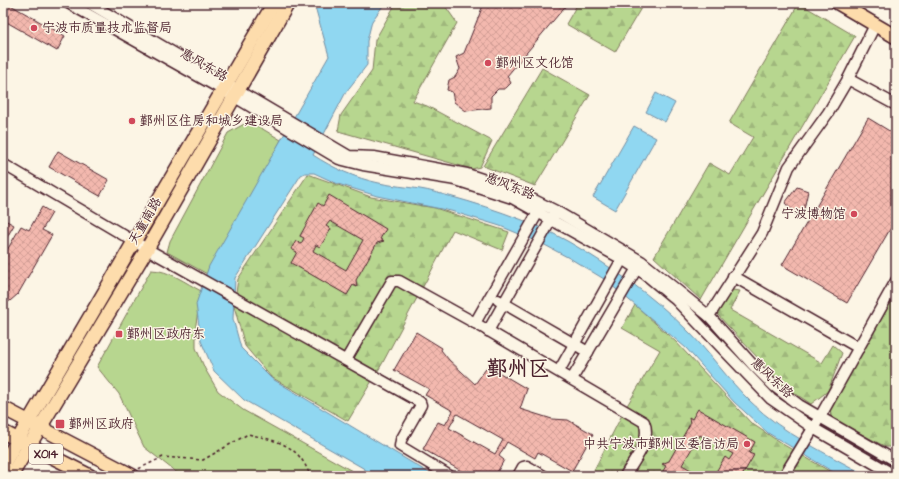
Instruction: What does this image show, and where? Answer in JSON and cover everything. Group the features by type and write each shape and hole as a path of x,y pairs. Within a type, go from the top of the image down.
{"main road":[{"name":"天童南路","path":"23,443 134,241 274,3"},
{"path":"34,424 147,249 288,3"},
{"path":"838,3 896,37"},
{"name":"X014","path":"3,408 130,475"},
{"name":"X014","path":"3,432 90,476"},
{"path":"3,465 23,443"},
{"path":"11,476 23,443"}],"street":[{"name":"惠风东路","path":"68,3 225,87"},
{"name":"惠风东路","path":"89,3 236,94 288,124 339,159 363,165 456,180 540,207 639,265 709,316 774,386 820,417 896,461"},
{"path":"709,316 733,276 762,233 789,167 828,113 848,79 875,24"},
{"path":"848,79 896,105"},
{"path":"3,164 147,249 203,279 420,402 421,405 401,440 400,446 450,476"},
{"path":"475,323 540,207"},
{"path":"488,331 554,215"},
{"path":"559,371 624,255"},
{"name":"惠风东路","path":"639,265 676,300 771,399 813,428 896,476"},
{"path":"572,379 639,265"},
{"path":"733,276 859,348"},
{"path":"346,360 392,281 399,281 559,371 644,422 647,430 646,438 625,476"},
{"path":"784,476 820,417 896,282"},
{"path":"491,296 588,352"},
{"path":"518,476 523,467 527,466 544,476"}],"path":[{"path":"130,475 164,457 203,460 248,434 268,439 294,450 306,464 310,476"}],"green space":[{"path":"396,3 443,3 457,23 413,101 427,106 492,141 480,167 472,169 338,131 341,115 372,71 375,40"},
{"path":"578,3 644,3 615,52 566,24"},
{"path":"799,3 855,36 701,300 654,257 709,163 730,175 753,137 729,123"},
{"path":"542,68 590,95 535,186 483,166"},
{"path":"246,123 256,125 281,140 209,275 167,252 170,241 228,133"},
{"path":"308,174 371,197 435,208 509,232 502,250 453,230 382,364 348,421 271,377 245,346 234,306 238,279"},
{"path":"151,270 164,272 201,291 196,324 196,348 205,369 218,391 243,410 361,476 181,476 144,447 119,394 97,367"},
{"path":"732,290 740,291 730,310 822,363 833,345 842,353 828,391 811,404 784,386 716,313"},
{"path":"896,292 896,443 893,447 886,447 831,418 830,410"},
{"path":"635,305 676,342 751,423 784,445 838,476 591,476 625,409 660,350 622,328"}],"water":[{"path":"314,3 385,3 372,21 367,41 367,65 346,92 313,155 336,168 370,181 427,190 468,201 521,219 569,242 616,272 675,318 704,348 743,394 777,424 806,443 867,476 840,476 768,433 734,402 686,348 604,279 571,259 541,243 500,226 451,211 377,196 338,184 314,173 305,173 301,175 235,278 233,319 241,348 271,378 434,476 373,476 363,468 244,400 214,371 201,341 196,304 209,266 329,56"},
{"path":"656,93 675,103 665,122 646,112"},
{"path":"634,126 656,138 615,210 593,197"}],"building":[{"name":"宁波市质量技术监督局","path":"3,3 7,3 65,36 57,51 3,20"},
{"name":"鄞州区文化馆","path":"484,3 568,3 507,76 511,83 505,89 498,89 491,96 491,108 466,111 454,102 452,92 447,90 449,80 455,77 460,69 456,57 464,53"},
{"name":"宁波博物馆","path":"868,118 896,135 896,219 847,303 782,265"},
{"path":"58,151 109,180 100,196 49,167"},
{"path":"797,187 808,191 804,209 796,215 785,203"},
{"path":"329,195 386,229 380,239 384,241 377,243 356,280 357,287 353,285 347,295 291,263 297,252 291,249 296,241 301,244 304,238 300,236 318,203 323,206","holes":["330,221 363,240 346,270 313,251 316,245 320,247 331,229 326,226"]},
{"path":"42,207 52,213 42,230 52,235 18,294 10,301 3,302 3,257 21,226 29,230"},
{"path":"3,219 14,225 3,244"},
{"path":"416,332 442,348 441,350 449,360 475,384 488,366 527,389 520,409 552,419 568,420 593,434 572,471 538,452 535,458 507,442 499,456 504,460 495,476 470,476 423,449 438,422 445,425 453,411 425,395 429,389 394,370","holes":["457,414 503,440 495,454 449,428"]},
{"path":"698,409 755,442 749,453 754,455 742,476 714,475 725,457 729,460 733,454 700,435 682,465 702,476 660,476 666,466 662,464 669,461 690,424 689,417 692,419"}],"place":[{"name":"宁波市质量技术监督局","path":"34,28"},
{"name":"鄞州区文化馆","path":"488,63"},
{"name":"鄞州区住房和城乡建设局","path":"132,121"},
{"name":"宁波博物馆","path":"854,214"},
{"name":"鄞州区政府东","path":"119,334"},
{"name":"鄞州区政府","path":"60,424"},
{"name":"中共宁波市鄞州区委信访局","path":"747,444"}],"district":[{"name":"鄞州区","path":"518,368"}]}
